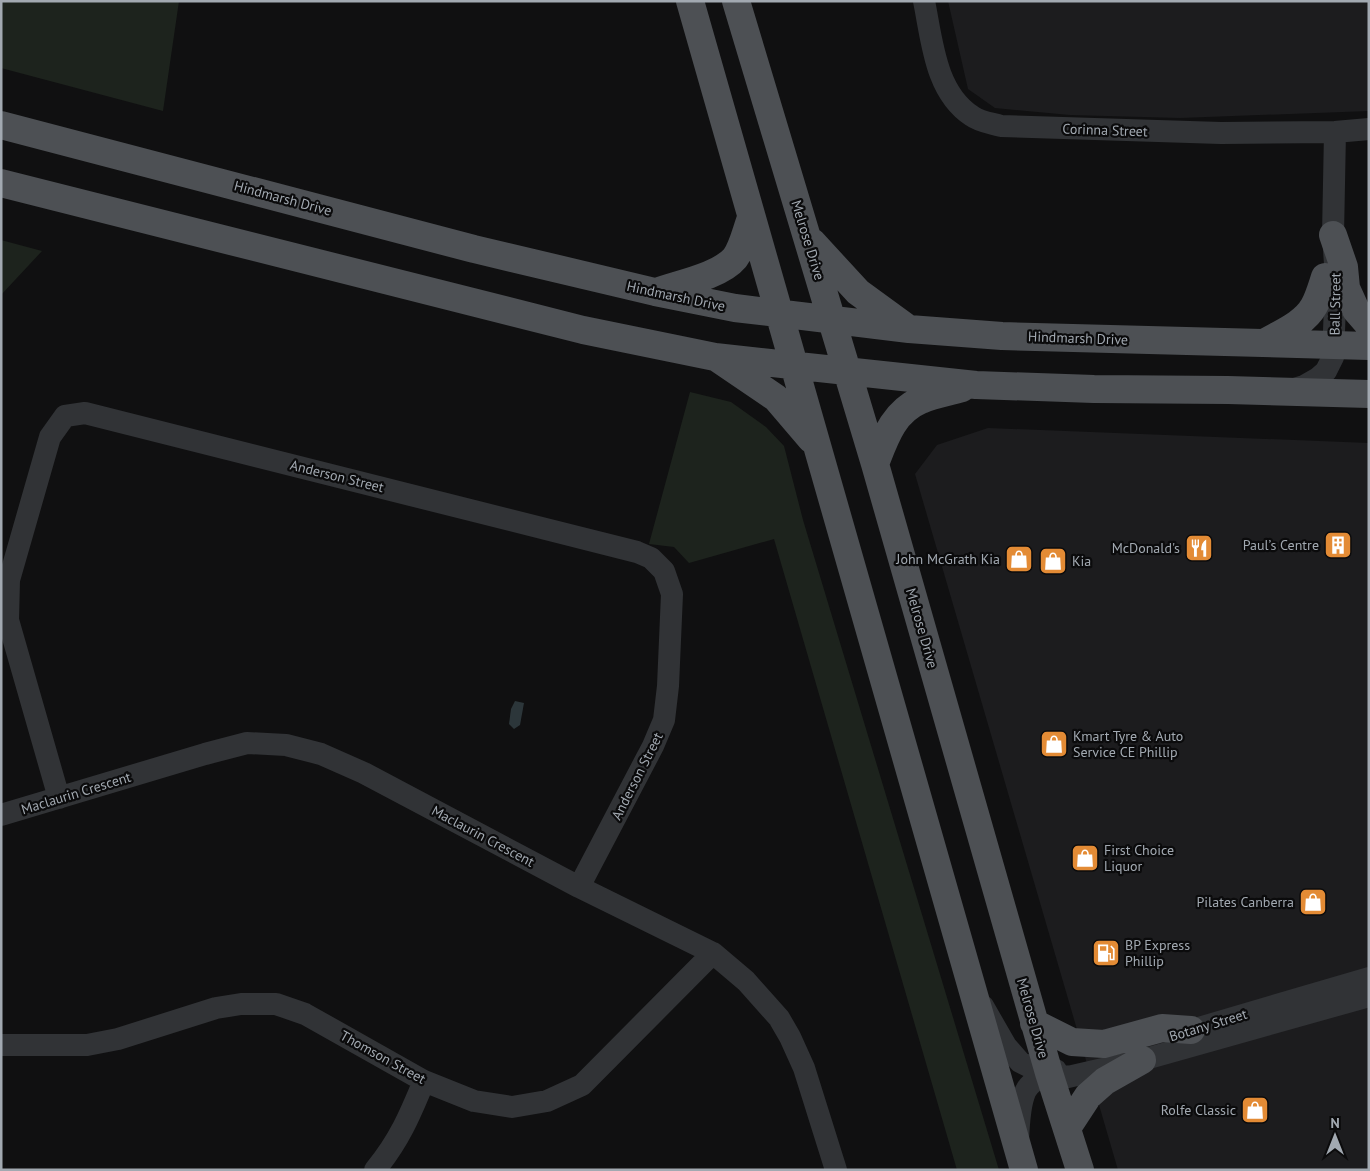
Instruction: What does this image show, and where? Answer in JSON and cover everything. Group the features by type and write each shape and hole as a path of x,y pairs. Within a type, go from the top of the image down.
{"main road":[{"path":"690,1 1021,1158"},
{"name":"Melrose Drive","path":"736,1 876,464 1077,1167"},
{"name":"Hindmarsh Drive","path":"1,125 474,249 655,292 735,308 909,329 1002,336 1264,343 1327,354 1369,346"},
{"path":"1,183 583,330 716,357 976,385 1094,390 1360,394"},
{"path":"655,292 710,274 724,267 740,249 751,218"},
{"path":"1333,235 1344,267 1346,288 1350,300 1369,325"},
{"path":"808,238 858,292 909,329"},
{"path":"1264,343 1307,316 1314,306 1325,277"},
{"path":"716,357 776,398 819,448"},
{"path":"876,464 885,438 899,415 920,400 976,385"},
{"path":"1034,1022 1072,1042 1104,1044 1162,1028 1191,1030"},
{"path":"1067,1128 1088,1096 1105,1081 1142,1060"}],"street":[{"name":"Corinna Street","path":"924,1 935,62 941,76 960,106 971,116 980,120 1001,126 1221,133 1335,132 1369,129"},
{"name":"Ball Street","path":"1327,354 1336,279 1333,235 1335,132"},
{"name":"Ball Street","path":"1327,354 1325,277 1333,235"},
{"path":"1286,392 1304,386 1327,354"},
{"path":"1327,354 1332,381 1340,388 1360,394"},
{"name":"Anderson Street","path":"59,798 8,620 9,580 50,436 65,416 85,412 637,552 651,558 664,571 672,594 668,686 664,720 653,746 579,887"},
{"name":"Maclaurin Crescent","path":"1,815 247,743 286,745 321,754 364,773 579,887 713,953 746,980 779,1018 790,1037 804,1068 836,1170"},
{"name":"Thomson Street","path":"1,1045 87,1045 118,1039 216,1008 241,1004 276,1004 305,1014 424,1080 474,1101 512,1108 547,1101 582,1085 713,953"},
{"name":"Botany Street","path":"1021,1158 1020,1120 1024,1094 1028,1086 1038,1078 1066,1067 1369,978"},
{"name":"Botany Street","path":"975,995 1020,1062 1036,1070 1068,1077 1142,1060 1369,996"},
{"path":"375,1170 391,1151 409,1118 424,1080"}],"shaded area":[{"path":"1,1 179,1 163,111 1,68"},
{"path":"948,1 1369,1 1369,111 1180,118 1070,115 995,108 968,89"},
{"path":"1,240 42,251 1,295"},
{"path":"690,392 731,402 766,427 784,446 803,520 999,1170 957,1170 774,539 689,563 674,547 649,544"},
{"path":"988,428 1369,443 1369,1170 1118,1170 915,474 937,445"},
{"path":"515,701 524,703 520,725 514,729 509,724 511,709"}],"place":[{"name":"Paul’s Centre","path":"1338,545"},
{"name":"McDonald's","path":"1199,548"},
{"name":"John McGrath Kia","path":"1019,559"},
{"name":"Kia","path":"1053,561"},
{"name":"Kmart Tyre & Auto Service CE Phillip","path":"1054,744"},
{"name":"First Choice Liquor","path":"1085,858"},
{"name":"Pilates Canberra","path":"1313,902"},
{"name":"BP Express Phillip","path":"1106,953"},
{"name":"Rolfe Classic","path":"1255,1110"}]}
